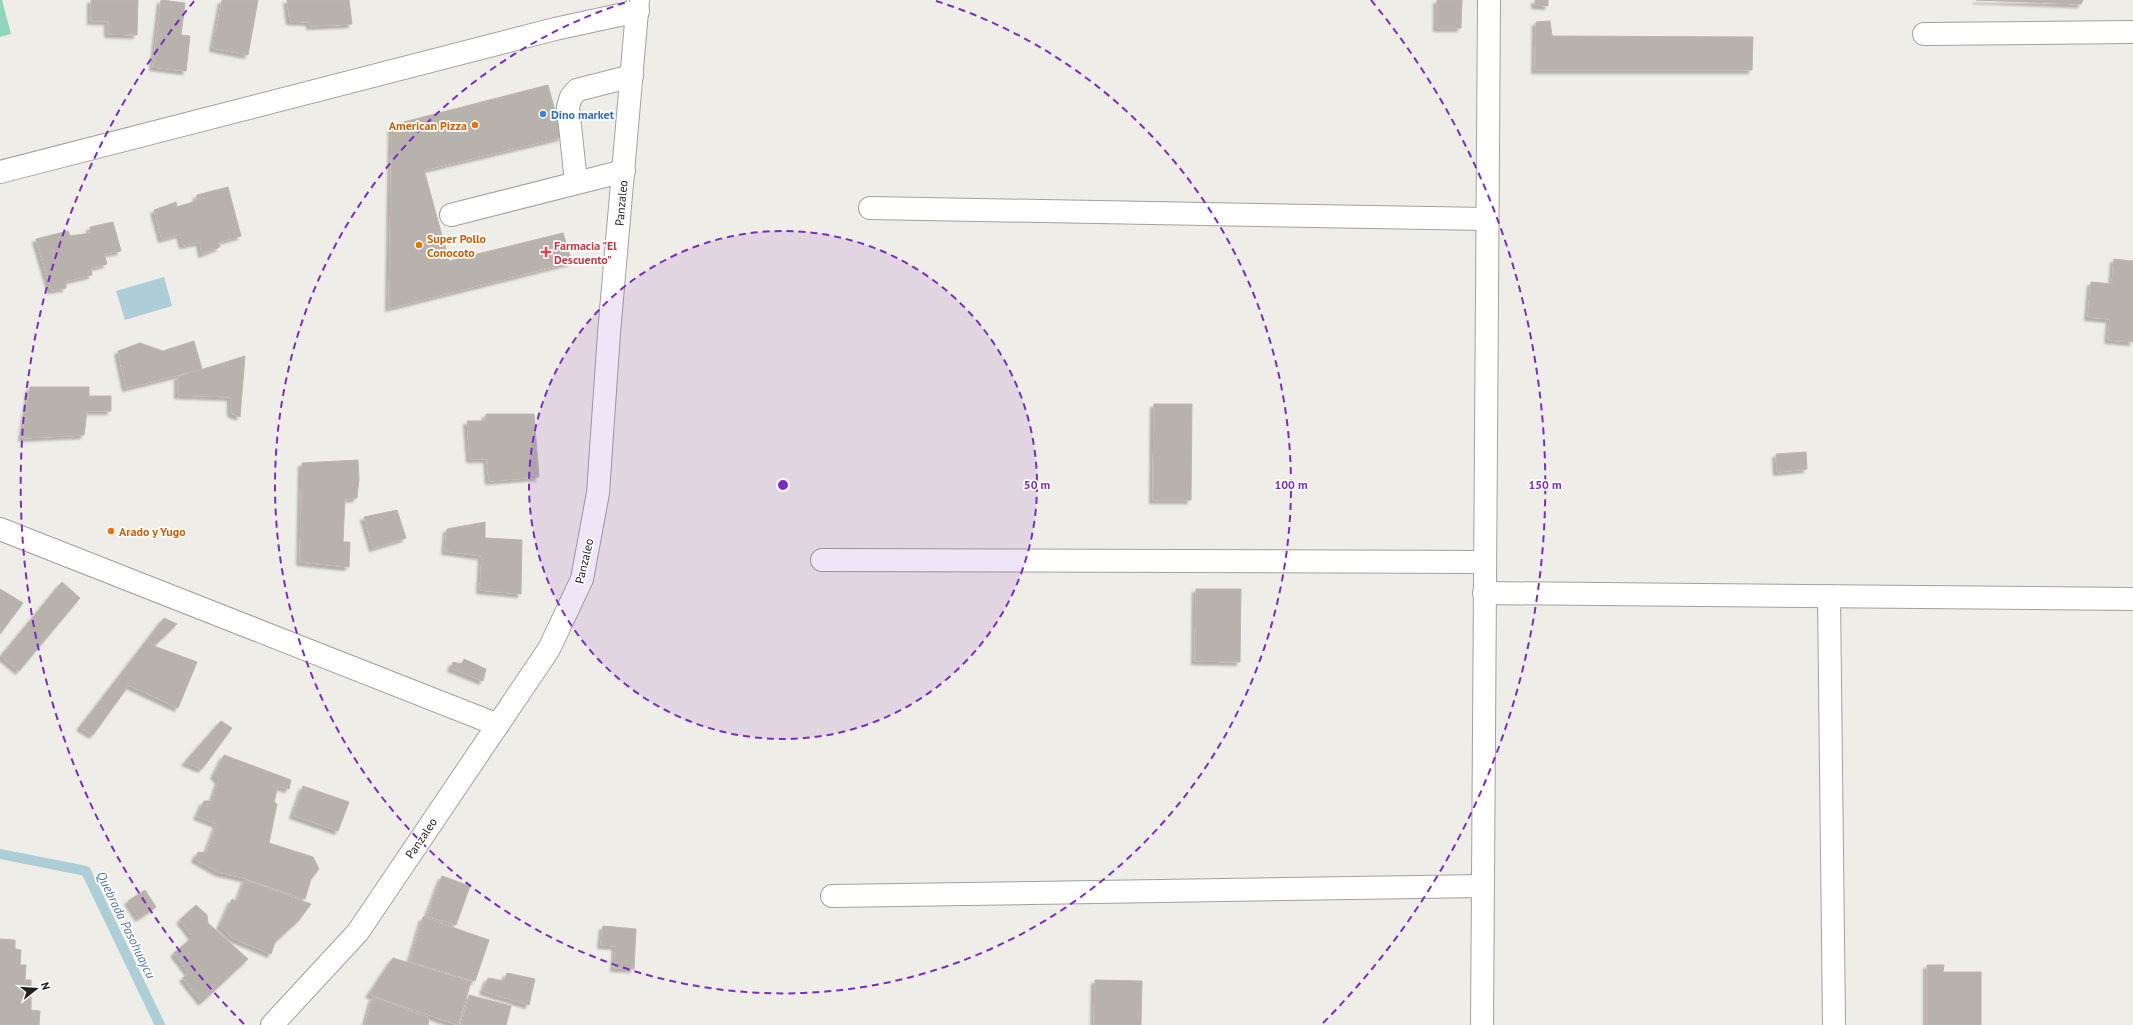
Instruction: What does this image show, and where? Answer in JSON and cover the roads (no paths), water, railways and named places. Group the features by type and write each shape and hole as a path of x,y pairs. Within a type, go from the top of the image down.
{"street":[{"path":"1482,1025 1489,0"},
{"path":"0,172 555,30 638,6"},
{"name":"Panzaleo","path":"272,1025 358,932 548,649 582,579 598,493 609,333 638,6"},
{"path":"1924,34 2133,32"},
{"path":"576,182 568,107 571,97 577,90 632,76"},
{"path":"451,215 624,171"},
{"path":"870,208 1487,220"},
{"path":"0,529 498,725"},
{"path":"822,560 1485,562"},
{"path":"1484,593 2133,599"},
{"path":"1829,596 1834,1025"},
{"path":"832,896 1482,886"}],"water":[{"path":"164,277 172,306 125,320 116,291"}],"waterway":[{"name":"Quebrada Pasohuaycu","path":"0,854 86,871 160,1025"}],"place":[{"name":"Dino market","path":"543,114"},
{"name":"American Pizza","path":"475,125"},
{"name":"Super Pollo Conocoto","path":"419,245"},
{"name":"Farmacia \"El Descuento\"","path":"546,252"},
{"name":"Arado y Yugo","path":"111,531"}]}
